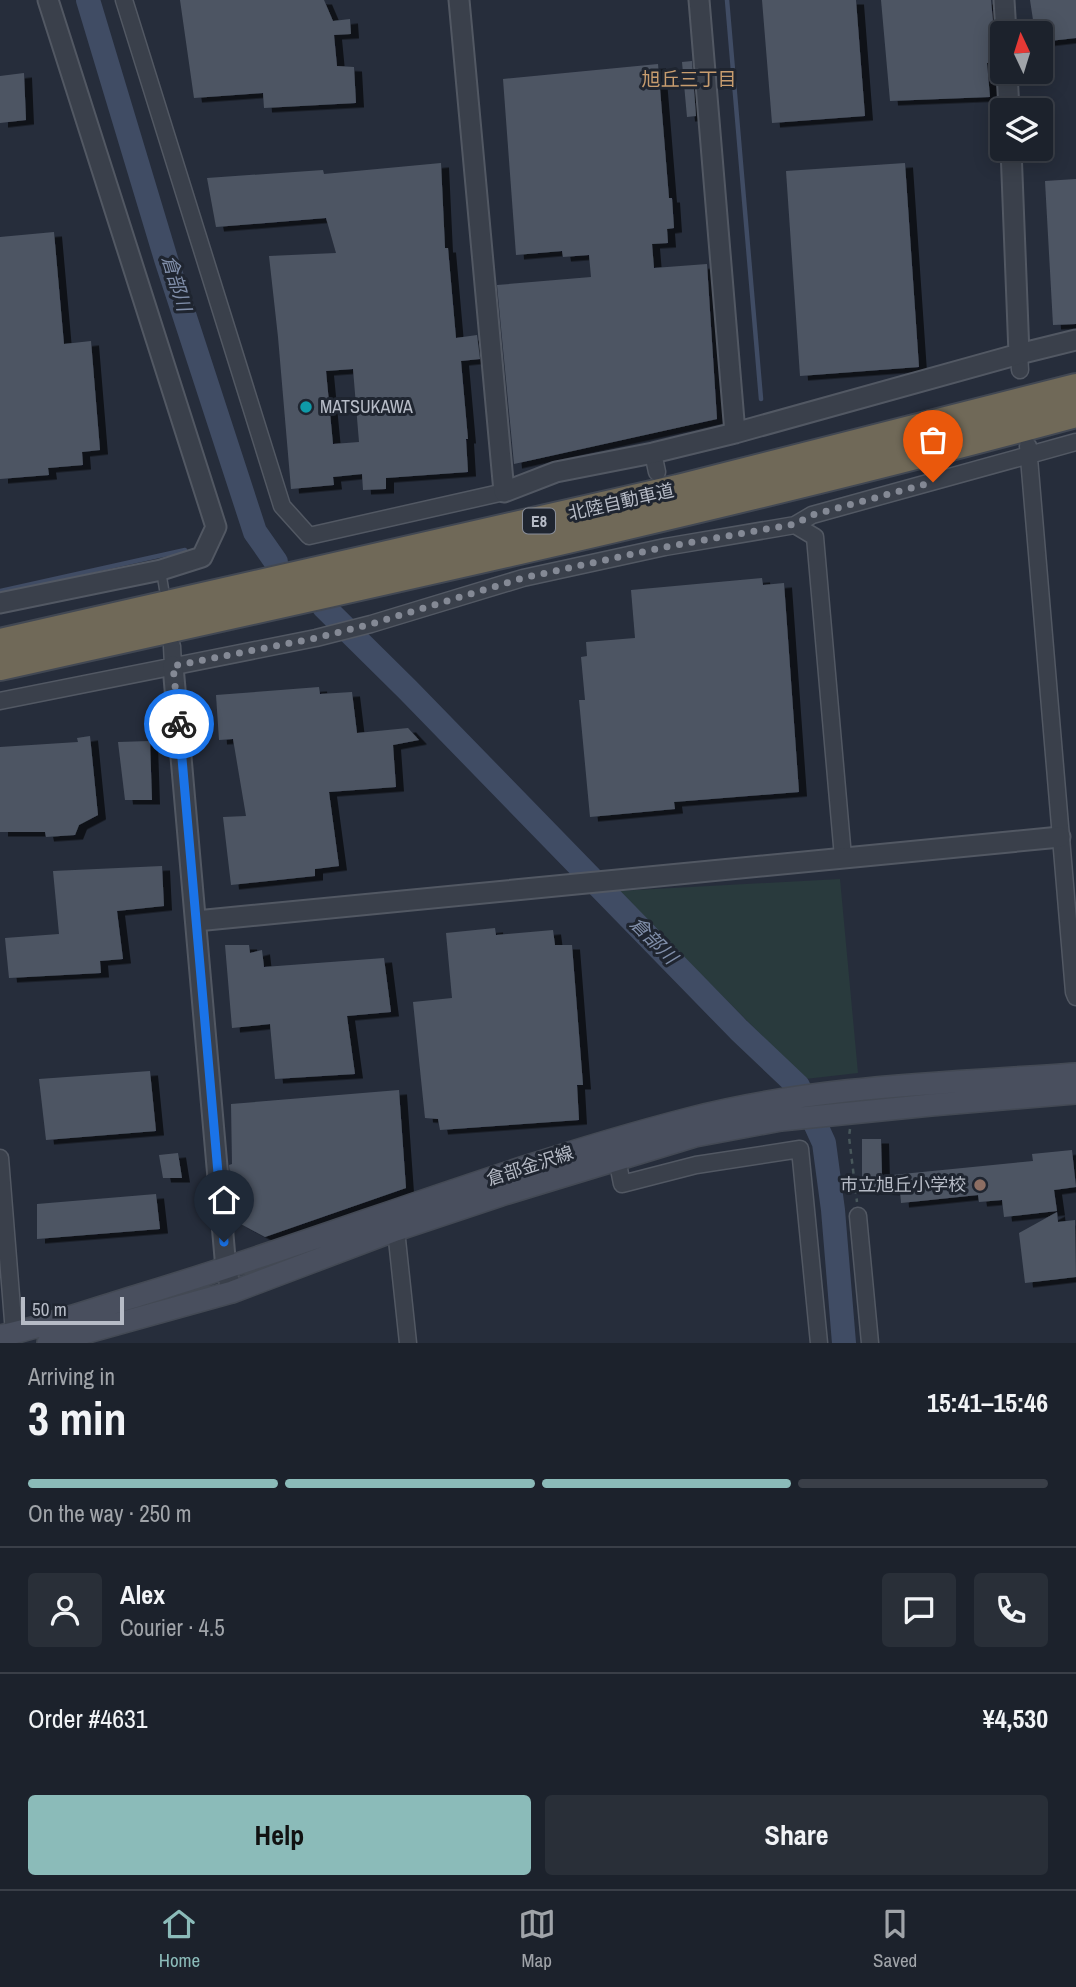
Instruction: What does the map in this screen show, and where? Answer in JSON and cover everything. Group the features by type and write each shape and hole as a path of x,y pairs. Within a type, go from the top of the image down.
{"highway":[{"name":"北陸自動車道","path":"0,643 691,485 1076,388"},
{"name":"北陸自動車道","path":"0,667 695,509 1076,413"}],"main road":[{"name":"倉部金沢線","path":"48,1343 232,1292 396,1230 832,1091 1076,1074"},
{"name":"倉部金沢線","path":"7,1334 226,1269 510,1171 690,1118 777,1110 847,1112 1076,1093"}],"street":[{"path":"0,603 162,579 202,557 216,527 48,0"},
{"path":"124,0 282,506 309,536 504,492 556,472 655,463 735,433 1020,362 1076,341"},
{"path":"459,0 504,492"},
{"path":"699,0 735,433"},
{"path":"1004,0 1005,21"},
{"path":"1012,161 1020,362"},
{"path":"0,701 316,638 523,578 665,547 795,524 812,515 1028,451 1076,442"},
{"path":"1028,451 1066,848 1073,992 1076,997"},
{"path":"795,524 816,537 843,857"},
{"path":"662,527 665,547"},
{"path":"172,646 226,1269 232,1292"},
{"path":"196,921 843,857 1066,848"},
{"path":"617,1159 622,1184 696,1165 800,1149 820,1343"},
{"path":"0,1158 7,1334"},
{"path":"858,1216 870,1343"},
{"path":"396,1230 408,1343"}],"path":[{"path":"847,1112 858,1216"}],"shaded area":[{"path":"840,879 858,1073 805,1079 618,891"}],"building":[{"path":"180,0 324,0 333,21 350,19 351,34 334,35 337,66 354,67 356,103 264,108 263,93 194,98"},
{"path":"762,0 856,0 865,116 772,123"},
{"path":"881,0 991,0 993,21 990,21 990,63 987,63 990,97 890,101"},
{"path":"1030,0 1076,0 1076,38 1054,41 1054,21 1033,21"},
{"path":"692,61 696,116 687,117 682,62"},
{"path":"658,64 674,228 667,229 668,243 652,244 654,268 707,264 717,419 514,464 497,285 591,277 589,255 563,257 562,251 516,255 503,79"},
{"path":"24,73 26,120 0,123 0,76"},
{"path":"441,163 445,248 448,248 456,338 477,335 480,359 461,361 468,472 386,478 386,489 363,490 362,474 333,477 334,485 291,489 269,256 336,253 326,218 216,227 207,178 323,170 324,174","holes":["353,369 359,442 333,444 326,371"]},
{"path":"905,163 919,367 800,376 786,171"},
{"path":"1076,179 1076,324 1053,325 1045,181"},
{"path":"54,232 64,344 91,341 100,450 82,452 83,465 48,468 49,475 0,479 0,237"},
{"path":"762,578 763,585 784,583 799,792 674,802 675,809 590,817 579,700 585,700 581,657 587,656 586,642 635,638 631,590"},
{"path":"319,687 320,694 352,692 357,733 408,728 419,740 393,745 396,787 329,792 339,866 315,869 315,876 231,885 223,817 246,816 233,739 219,740 216,695"},
{"path":"90,736 98,815 79,825 75,835 46,837 45,832 0,832 0,747 78,742 77,738"},
{"path":"150,741 152,800 125,800 118,742"},
{"path":"162,866 164,906 117,911 123,959 100,961 101,973 9,978 5,938 59,934 53,871"},
{"path":"495,928 496,935 553,930 555,945 572,945 583,1085 577,1085 579,1120 440,1130 438,1119 425,1118 413,1002 452,998 446,933"},
{"path":"225,945 249,945 250,953 262,950 264,967 384,958 391,1012 347,1016 355,1074 275,1079 270,1024 232,1028"},
{"path":"150,1071 156,1131 46,1140 39,1079"},
{"path":"399,1090 406,1188 265,1237 239,1223 229,1165 232,1164 231,1104"},
{"path":"862,1139 881,1139 882,1176 1033,1161 1032,1154 1072,1150 1076,1187 1054,1190 1057,1211 1004,1217 1002,1200 979,1202 978,1195 901,1203 900,1191 862,1189"},
{"path":"178,1153 182,1178 163,1178 159,1155"},
{"path":"156,1194 160,1229 37,1239 37,1204"},
{"path":"1057,1212 1058,1222 1075,1220 1076,1277 1025,1283 1019,1233"}],"waterway":[{"name":"倉部川","path":"88,0 166,259 255,532 276,562"},
{"path":"727,0 761,399"},
{"path":"0,591 185,550"},
{"name":"倉部川","path":"324,607 739,1030 798,1086 824,1143 833,1210 844,1343"}],"way so far":[{"path":"179,724 173,666 316,638 523,578 665,547 795,524 812,515 933,482"}],"place":[{"name":"MATSUKAWA","path":"306,407"},
{"name":"市立旭丘小学校","path":"980,1185"}],"district":[{"name":"旭丘三丁目","path":"689,79"}],"route":[{"path":"179,724 224,1242"}]}
